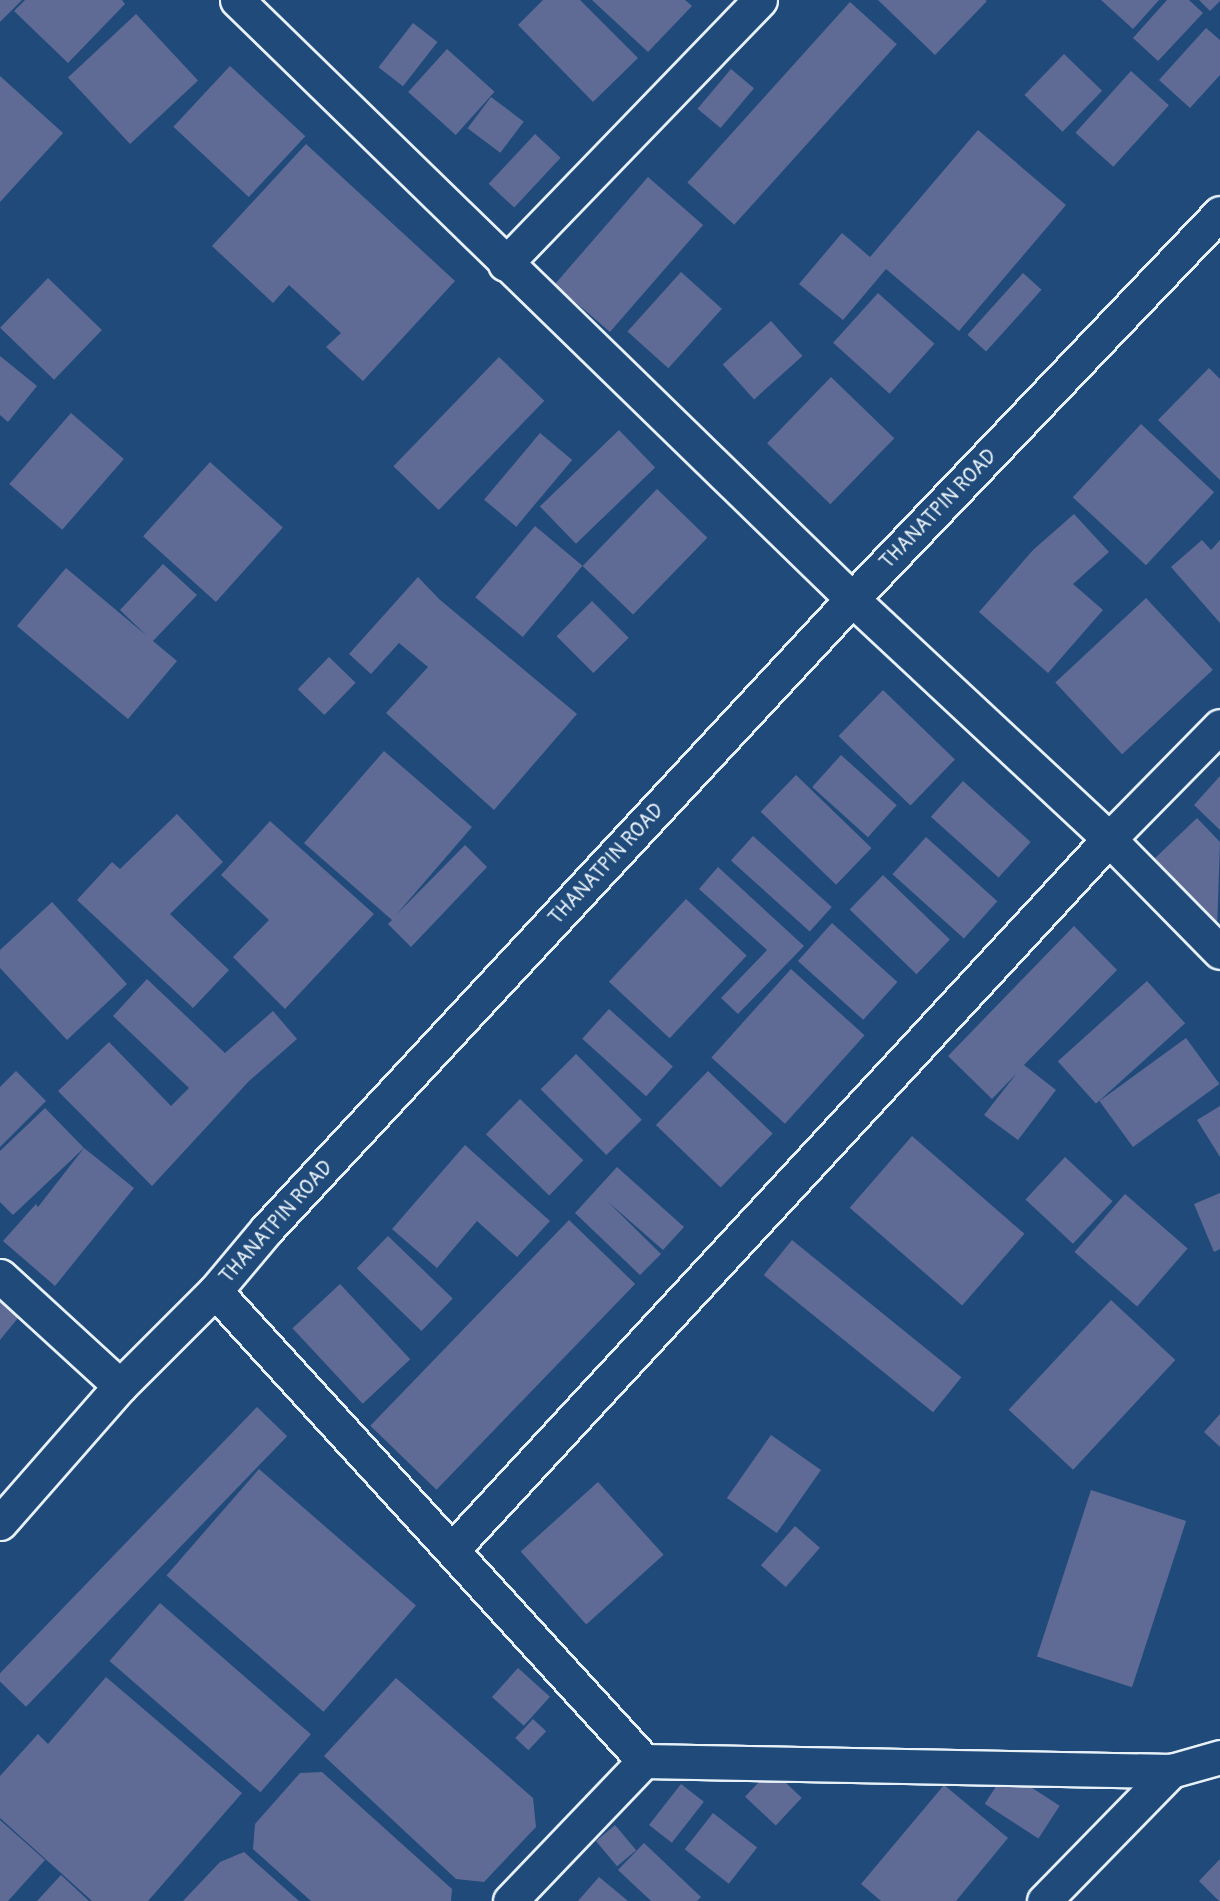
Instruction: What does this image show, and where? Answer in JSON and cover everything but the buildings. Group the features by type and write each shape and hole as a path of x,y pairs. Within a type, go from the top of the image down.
{"street":[{"path":"237,0 505,264 852,599 1108,839 1220,952"},
{"path":"505,264 760,0"},
{"name":"THANATPIN ROAD","path":"0,1523 120,1386 214,1291 267,1229 852,599 1220,213"},
{"path":"452,1550 1108,839 1220,726"},
{"path":"0,1276 120,1386"},
{"path":"214,1291 644,1761 1171,1771 1220,1757"},
{"path":"510,1901 644,1761"},
{"path":"1044,1901 1171,1771"}]}
